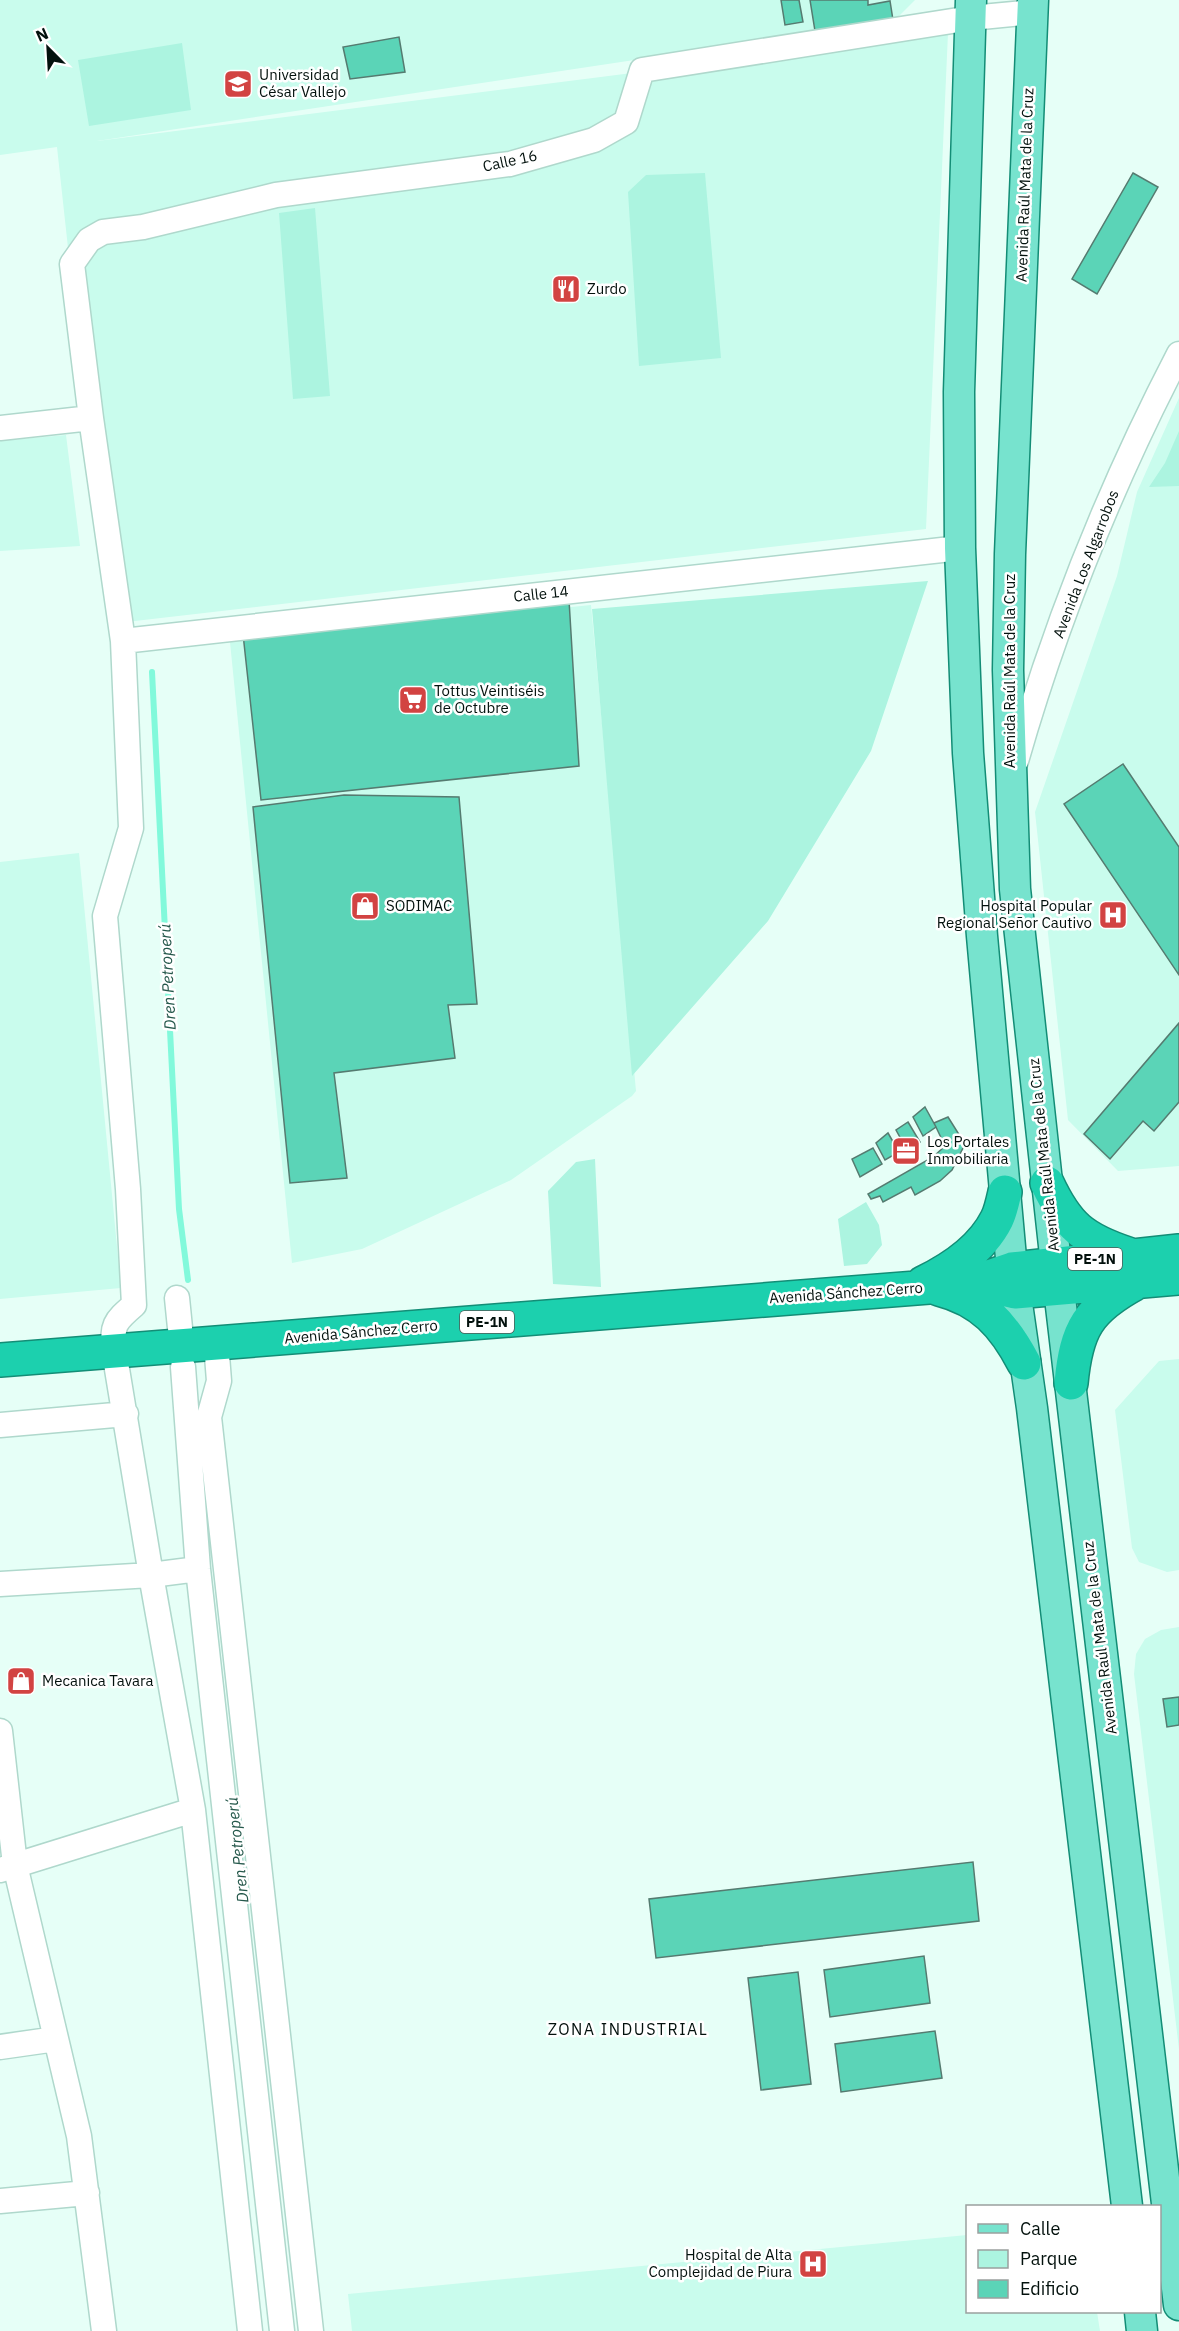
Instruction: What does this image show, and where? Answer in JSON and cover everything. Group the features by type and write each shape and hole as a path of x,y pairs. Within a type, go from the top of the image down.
{"highway":[{"path":"1047,1183 1062,1213 1083,1233 1134,1268 1084,1326 1073,1357 1071,1383"},
{"path":"921,1287 948,1271 965,1257 998,1218 1005,1192"},
{"name":"Avenida Sánchez Cerro","path":"0,1360 1058,1276 1134,1268 1179,1251"},
{"name":"Avenida Sánchez Cerro","path":"1134,1268 1179,1278"},
{"path":"921,1287 968,1299 998,1322 1011,1339 1024,1363"}],"main road":[{"name":"Avenida Raúl Mata de la Cruz","path":"1033,6 1010,554 1008,670 1015,889 1047,1183 1179,2304"},
{"path":"971,9 959,392 960,548 968,753 987,994 1014,1280 1024,1363 1034,1420 1127,2205"},
{"path":"987,994 994,1030 1008,1066 1015,1074 1021,1073 1028,1062 1030,1027"},
{"path":"1140,2313 1142,2331"}],"street":[{"path":"971,9 1033,6"},
{"name":"Calle 16","path":"91,418 72,264 89,240 102,232 143,227 276,195 510,164 594,140 626,122 642,70 920,26 971,9"},
{"name":"Avenida Los Algarrobos","path":"1011,780 1029,716 1086,557 1126,465 1179,354"},
{"path":"0,428 91,418 123,641 131,828 105,916 127,1178 134,1305 118,1318 113,1330 114,1351 193,1810 250,2331"},
{"name":"Calle 14","path":"123,641 960,548"},
{"path":"177,1298 180,1328"},
{"path":"216,1343 219,1381 209,1417 310,2331"},
{"path":"183,1367 198,1569 282,2331"},
{"path":"0,1425 126,1414"},
{"path":"0,1584 151,1575 198,1569"},
{"path":"0,1731 7,1867 56,2040 79,2136 104,2331"},
{"path":"7,1867 193,1810"},
{"path":"0,2047 56,2040"},
{"path":"0,2201 87,2193"}],"shaded area":[{"path":"0,0 915,0 894,21 97,141 948,33 926,529 109,624 57,147 0,155"},
{"name":"Hospital Popular Regional Señor Cautivo","path":"1179,398 1179,1166 1118,1171 1068,1120 1035,812 1117,576 1137,492"},
{"path":"66,435 80,546 0,551 0,441"},
{"path":"591,605 636,1091 511,1180 362,1249 292,1263 230,642"},
{"path":"79,853 121,1288 0,1299 0,862"},
{"path":"1179,1359 1179,1570 1167,1572 1139,1562 1132,1548 1115,1410 1159,1361"},
{"path":"1179,1627 1179,2049 1134,1674 1136,1654 1145,1639 1161,1630"},
{"name":"Hospital de Alta Complejidad de Piura","path":"966,2235 966,2313 1097,2313 1100,2331 352,2331 348,2294"}],"green space":[{"path":"182,43 191,110 89,126 78,60"},
{"path":"705,173 721,358 639,366 628,192 646,175"},
{"path":"315,208 330,396 293,399 279,213"},
{"path":"1179,431 1179,486 1149,487 1165,463"},
{"path":"928,581 871,751 768,921 632,1076 592,609"},
{"path":"595,1159 601,1287 553,1284 548,1191 576,1162"},
{"path":"866,1202 879,1225 882,1245 867,1264 844,1266 838,1219"}],"building":[{"path":"781,0 799,0 803,22 785,25"},
{"path":"810,0 868,0 868,5 890,1 893,20 815,31"},
{"path":"399,37 405,72 350,79 343,47"},
{"path":"1133,173 1158,187 1097,294 1072,279"},
{"name":"Tottus Veintiséis de Octubre","path":"569,600 579,766 261,800 243,634"},
{"path":"1123,764 1179,847 1179,975 1064,804"},
{"name":"SODIMAC","path":"344,795 459,797 477,1004 448,1005 455,1058 334,1073 347,1178 290,1183 253,807"},
{"path":"1179,1023 1179,1102 1154,1131 1143,1121 1110,1159 1084,1134"},
{"path":"925,1107 936,1127 923,1136 913,1117"},
{"path":"948,1117 965,1144 952,1170 940,1181 915,1195 911,1187 883,1202 880,1196 871,1199 868,1194 933,1157 945,1146 934,1123"},
{"path":"908,1122 920,1142 907,1150 896,1130"},
{"path":"888,1133 899,1152 885,1160 876,1143"},
{"path":"873,1148 882,1164 860,1177 852,1159"},
{"path":"1179,1697 1179,1725 1167,1727 1163,1699"},
{"path":"973,1862 979,1921 656,1958 649,1899"},
{"path":"924,1956 930,2003 830,2017 824,1970"},
{"path":"798,1972 811,2084 761,2090 748,1978"},
{"path":"935,2031 942,2078 841,2092 835,2044"}],"waterway":[{"name":"Dren Petroperú","path":"152,672 179,1209 188,1280"}],"place":[{"name":"Universidad César Vallejo","path":"238,84"},
{"name":"Zurdo","path":"566,289"},
{"name":"Tottus Veintiséis de Octubre","path":"413,700"},
{"name":"SODIMAC","path":"365,906"},
{"name":"Hospital Popular Regional Señor Cautivo","path":"1113,915"},
{"name":"Los Portales Inmobiliaria","path":"906,1151"},
{"name":"Mecanica Tavara","path":"21,1681"},
{"name":"Hospital de Alta Complejidad de Piura","path":"813,2264"}],"district":[{"name":"ZONA INDUSTRIAL","path":"628,2029"}]}
